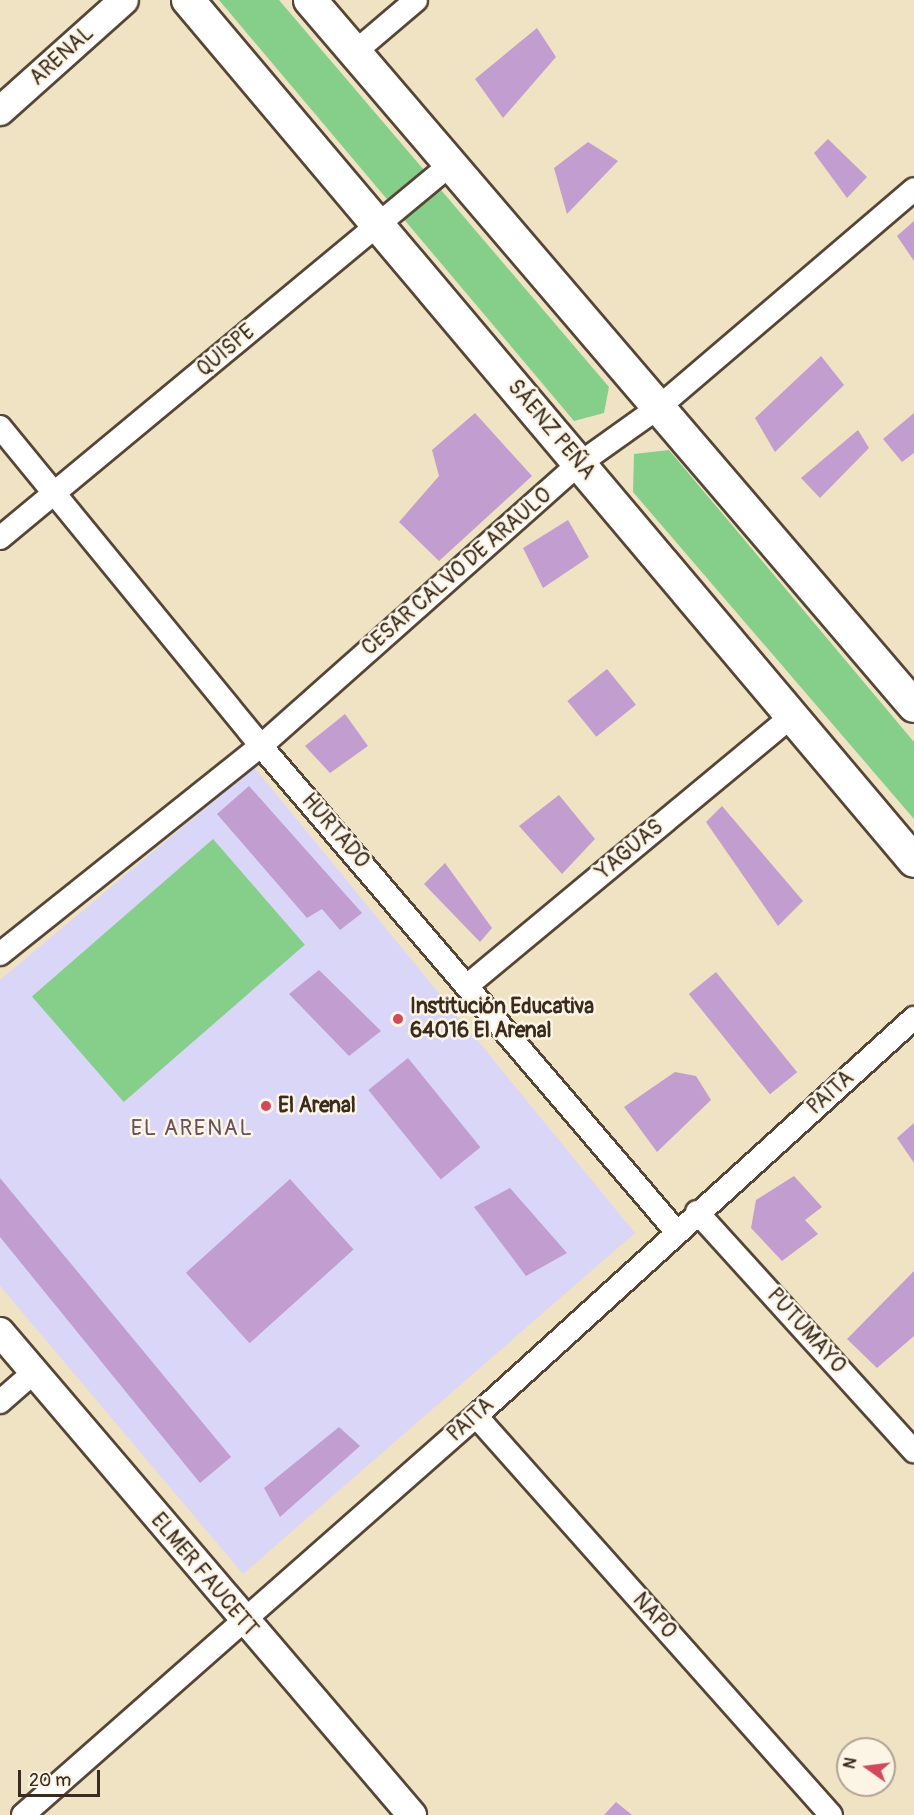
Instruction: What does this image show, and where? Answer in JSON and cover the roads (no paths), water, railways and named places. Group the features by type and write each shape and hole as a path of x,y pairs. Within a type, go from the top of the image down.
{"main road":[{"name":"SÁENZ PEÑA","path":"188,0 914,861"},
{"path":"310,0 914,705"}],"street":[{"name":"ARENAL","path":"0,111 124,0"},
{"path":"355,52 416,0"},
{"name":"QUISPE","path":"0,538 451,164"},
{"name":"CESAR CALVO DE ARAULO","path":"0,954 261,746 579,464 659,407 914,189"},
{"name":"HURTADO","path":"0,428 261,746 468,984 675,1230"},
{"name":"YAGUAS","path":"468,984 792,716"},
{"name":"PAITA","path":"23,1815 241,1620 476,1416 675,1230 914,1018"},
{"name":"PUTUMAYO","path":"698,1212 914,1450"},
{"name":"ELMER FAUCETT","path":"0,1332 241,1620 412,1815"},
{"path":"0,1401 33,1373"},
{"name":"NAPO","path":"476,1416 831,1815"}],"place":[{"name":"Institución Educativa 64016 El Arenal","path":"398,1019"},
{"name":"El Arenal","path":"266,1106"}],"district":[{"name":"EL ARENAL","path":"192,1129"}]}
